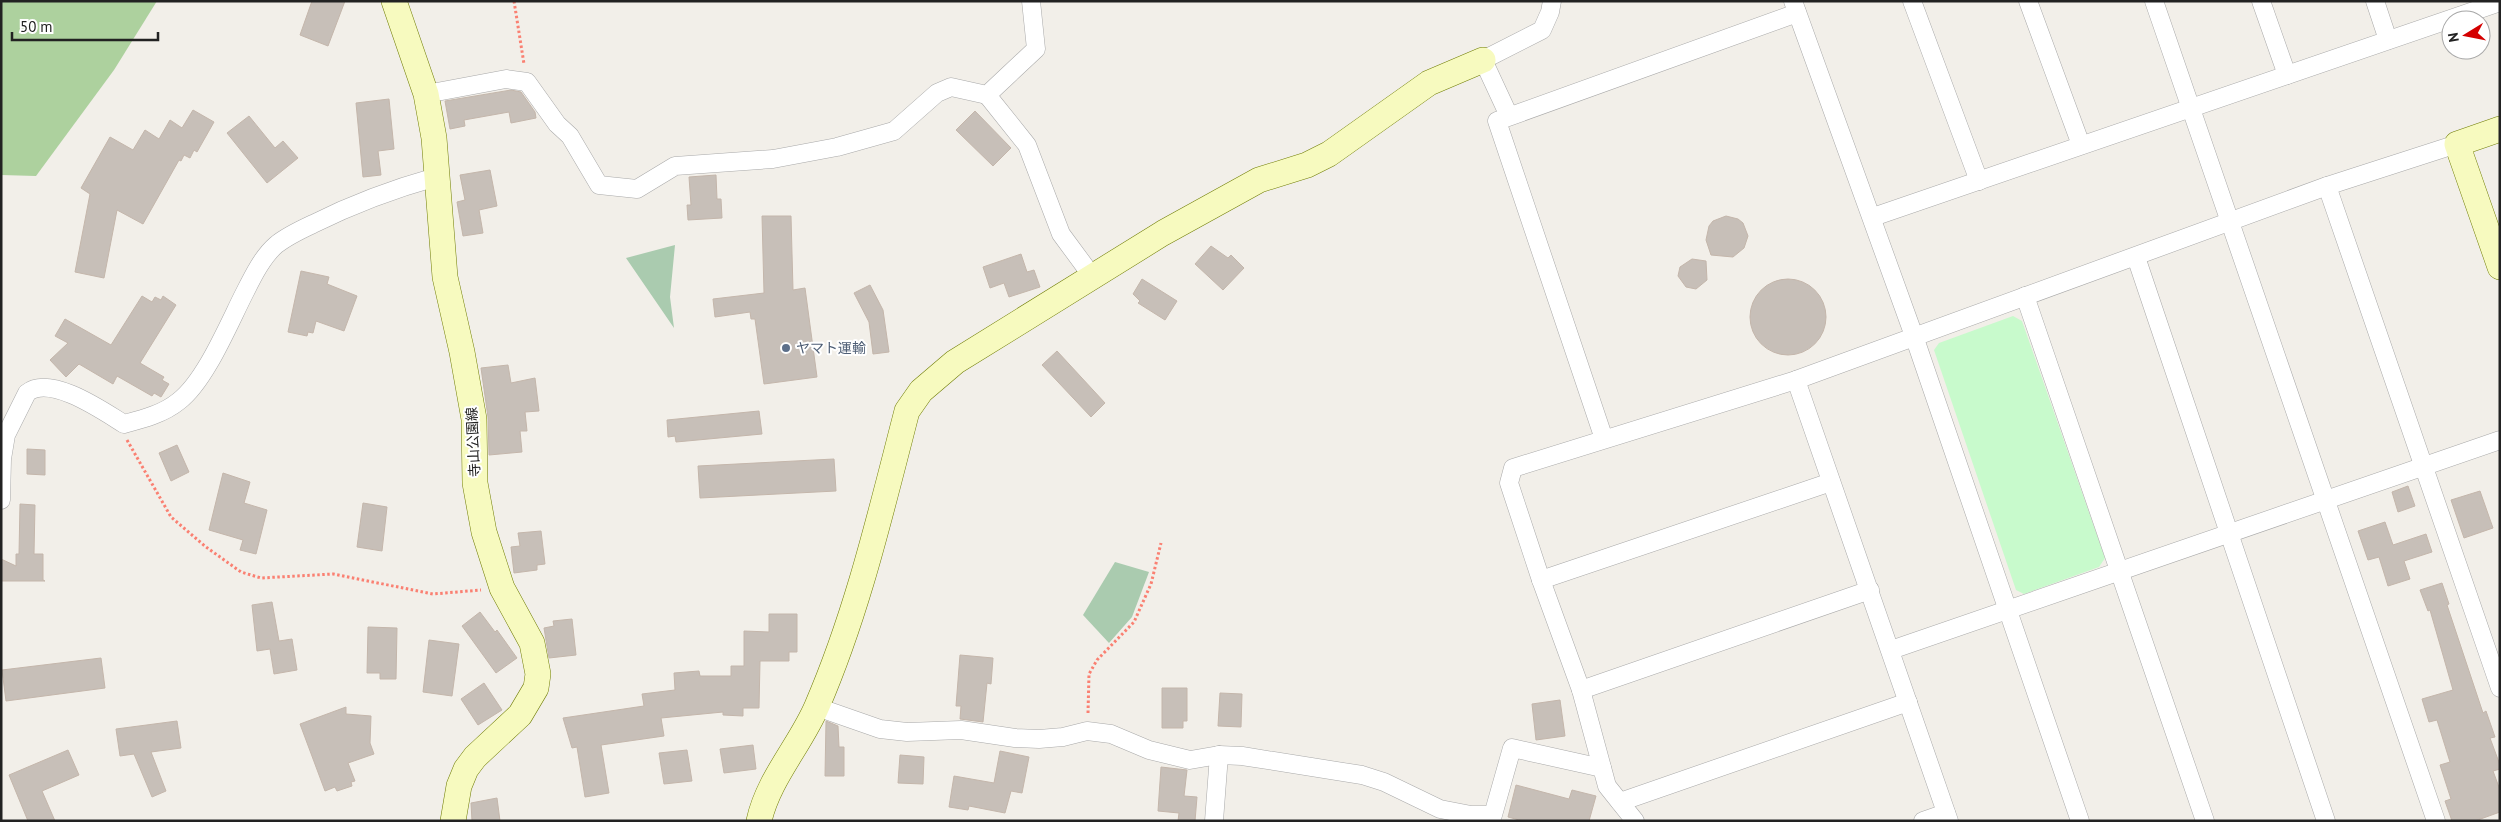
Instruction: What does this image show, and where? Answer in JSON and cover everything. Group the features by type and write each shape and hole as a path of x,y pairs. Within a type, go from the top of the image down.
{"street":[{"name":"寺山公園線","path":"394,1 426,94 434,138 445,278 462,352 474,419 474,483 484,532 502,588 532,643 538,674 536,688 520,715 475,757 466,770 460,786 454,821"},
{"path":"987,95 1036,49 1031,1"},
{"path":"759,821 780,773 817,707 855,608 907,411 921,392 955,362 1162,233 1259,180 1307,165 1329,154 1429,83 1483,60 1542,30 1550,12 1552,1"},
{"path":"1912,1 1979,181"},
{"path":"2028,1 2081,145"},
{"path":"2154,1 2327,499 2436,821"},
{"path":"2261,1 2287,75"},
{"path":"2375,1 2388,40"},
{"path":"1873,217 2388,40 2490,3"},
{"path":"1604,439 1497,121 1795,7 1873,217 2080,821"},
{"path":"1483,60 1508,116"},
{"path":"426,94 506,79 527,82 557,124 570,136 599,185 637,189 676,166 772,159 837,147 894,131 937,93 952,87 987,95 1026,145 1061,234 1092,276"},
{"path":"1635,821 1608,786 1581,690 1541,580 1509,483 1513,468 1796,380 2327,186 2500,129"},
{"path":"2457,144 2500,267"},
{"path":"1,500 2,459 6,434 27,393 32,389 48,387 59,389 124,424 164,410 179,401 194,387 250,282 265,257 276,245 288,236 339,211 388,191 436,177"},
{"path":"2327,186 2500,688"},
{"path":"2136,257 2326,821"},
{"path":"2025,296 2205,821"},
{"path":"1796,380 1891,650 1947,817 1923,821"},
{"path":"1891,650 2500,440"},
{"path":"1541,580 1831,482"},
{"path":"1581,690 1870,590"},
{"path":"1620,802 1908,702"},
{"path":"817,707 880,729 907,732 961,730 1015,738 1039,739 1064,737 1087,731 1111,734 1149,750 1190,760 1219,755 1362,775 1384,782 1440,809 1471,815 1493,815 1512,748 1602,768"},
{"path":"1214,821 1219,755"}],"path":[{"path":"514,1 527,82"},
{"path":"124,424 128,443 171,517 206,547 241,572 261,578 333,574 433,594 502,588"},
{"path":"1087,731 1089,674 1097,660 1134,622 1151,584 1160,543"}],"green space":[{"path":"1,1 157,1 114,70 36,176 1,175"},
{"path":"675,245 670,297 674,328 626,258"},
{"path":"2013,316 2022,321 2105,558 2099,567 2024,594 2016,590 1934,350 1939,343"},
{"path":"1115,562 1149,572 1132,617 1109,643 1083,615"}],"building":[{"path":"312,1 345,1 328,46 300,35"},
{"path":"511,90 521,92 535,112 536,118 511,123 509,112 464,120 465,126 450,129 445,101"},
{"path":"389,99 394,149 378,151 381,175 363,177 356,103"},
{"path":"193,110 214,122 197,152 194,150 190,158 184,155 181,161 179,160 143,224 117,210 104,278 75,272 90,194 81,188 110,137 133,150 145,130 159,139 170,120 182,128"},
{"path":"975,111 1011,148 993,166 956,130"},
{"path":"249,116 275,148 283,141 298,158 267,183 227,133"},
{"path":"490,170 497,206 479,210 483,233 463,236 457,202 465,200 460,175"},
{"path":"716,175 717,199 721,199 722,218 688,220 687,205 691,205 689,177"},
{"name":"ヤマト運輸","path":"762,216 791,216 793,290 805,288 817,377 764,384 755,319 751,319 750,312 715,317 713,299 764,293"},
{"path":"1726,216 1738,219 1743,223 1748,236 1744,248 1733,257 1711,255 1706,240 1709,226 1713,221"},
{"path":"1211,246 1228,258 1231,255 1244,268 1223,290 1195,264"},
{"path":"1021,254 1027,272 1034,270 1040,287 1009,297 1004,283 990,288 983,267"},
{"path":"1692,259 1706,261 1707,280 1696,289 1686,287 1678,276 1680,267"},
{"path":"301,271 329,277 327,284 357,296 344,331 316,321 313,333 308,332 307,336 288,332"},
{"path":"1142,279 1177,301 1165,320 1138,303 1140,301 1133,294"},
{"path":"1788,279 1803,282 1815,290 1823,302 1826,317 1823,332 1815,344 1803,352 1788,355 1773,352 1761,344 1753,332 1750,317 1753,302 1761,290 1773,282"},
{"path":"870,285 883,310 889,352 873,354 869,322 854,293"},
{"path":"142,296 152,302 155,297 161,300 163,296 176,305 140,363 164,377 162,380 169,384 161,397 154,393 152,396 117,376 113,384 79,364 66,377 50,360 68,343 55,336 65,319 111,345"},
{"path":"1057,351 1105,403 1091,417 1042,365"},
{"path":"508,365 511,383 535,378 539,411 525,412 527,431 520,431 522,452 489,455 488,417 481,368"},
{"path":"759,411 762,434 676,442 675,436 668,437 667,420"},
{"path":"177,445 189,472 171,481 159,453"},
{"path":"27,449 45,450 45,475 27,474"},
{"path":"834,459 836,491 700,498 698,466"},
{"path":"223,473 250,482 244,503 267,510 256,554 240,550 243,540 209,530"},
{"path":"2408,486 2415,506 2398,512 2392,492"},
{"path":"2480,491 2493,528 2464,538 2451,500"},
{"path":"363,503 387,507 382,551 357,547"},
{"path":"20,504 35,505 34,554 43,554 43,580 45,581 1,581 1,559 16,566 16,554 19,554"},
{"path":"2385,522 2393,545 2426,534 2432,552 2404,561 2410,579 2388,586 2379,557 2368,560 2358,531"},
{"path":"541,531 545,564 537,565 537,570 514,573 511,547 520,546 518,533"},
{"path":"2442,583 2449,604 2447,605 2483,713 2486,711 2495,737 2490,738 2500,765 2500,769 2493,771 2500,790 2500,812 2475,821 2452,821 2445,801 2451,799 2440,765 2450,762 2437,720 2429,722 2422,699 2453,690 2430,610 2428,611 2420,590"},
{"path":"272,602 279,641 292,639 297,670 274,674 270,649 257,651 252,605"},
{"path":"480,612 495,632 497,630 517,658 496,673 462,626"},
{"path":"769,614 797,614 797,652 789,652 789,661 760,661 759,708 743,708 743,716 723,715 723,712 661,718 664,736 601,745 609,793 585,797 577,747 572,748 563,718 644,706 642,694 675,690 674,673 699,671 700,676 731,676 731,666 744,666 744,631 769,632"},
{"path":"572,619 576,655 549,658 544,628 554,626 553,621"},
{"path":"368,627 397,628 396,679 380,679 380,673 367,673"},
{"path":"429,640 459,644 452,696 423,692"},
{"path":"960,655 993,658 991,684 987,683 983,722 960,719 961,706 956,706"},
{"path":"101,658 105,688 6,701 2,670"},
{"path":"484,683 502,710 478,725 461,699"},
{"path":"1162,688 1187,688 1187,721 1183,721 1183,728 1162,728"},
{"path":"1220,693 1242,694 1241,727 1218,726"},
{"path":"1560,700 1565,736 1536,740 1532,704"},
{"path":"346,707 346,714 371,716 370,743 374,754 348,763 355,781 351,782 352,786 337,791 335,787 325,791 300,724"},
{"path":"177,721 181,748 151,752 166,791 152,797 134,754 120,756 116,729"},
{"path":"826,721 838,726 839,747 844,747 844,776 825,776"},
{"path":"753,745 756,769 724,773 720,749"},
{"path":"68,750 79,775 42,791 55,821 28,821 9,775"},
{"path":"687,750 692,781 664,784 659,753"},
{"path":"1000,751 1029,757 1022,793 1011,791 1005,813 969,806 968,810 949,807 954,776 994,783"},
{"path":"900,755 924,757 923,784 898,783"},
{"path":"1161,767 1187,770 1184,796 1197,797 1195,821 1178,821 1179,813 1158,811"},
{"path":"1516,785 1569,799 1572,790 1596,796 1589,821 1523,821 1508,817"},
{"path":"497,798 500,821 472,821 471,803"}],"place":[{"name":"ヤマト運輸","path":"786,348"}]}
